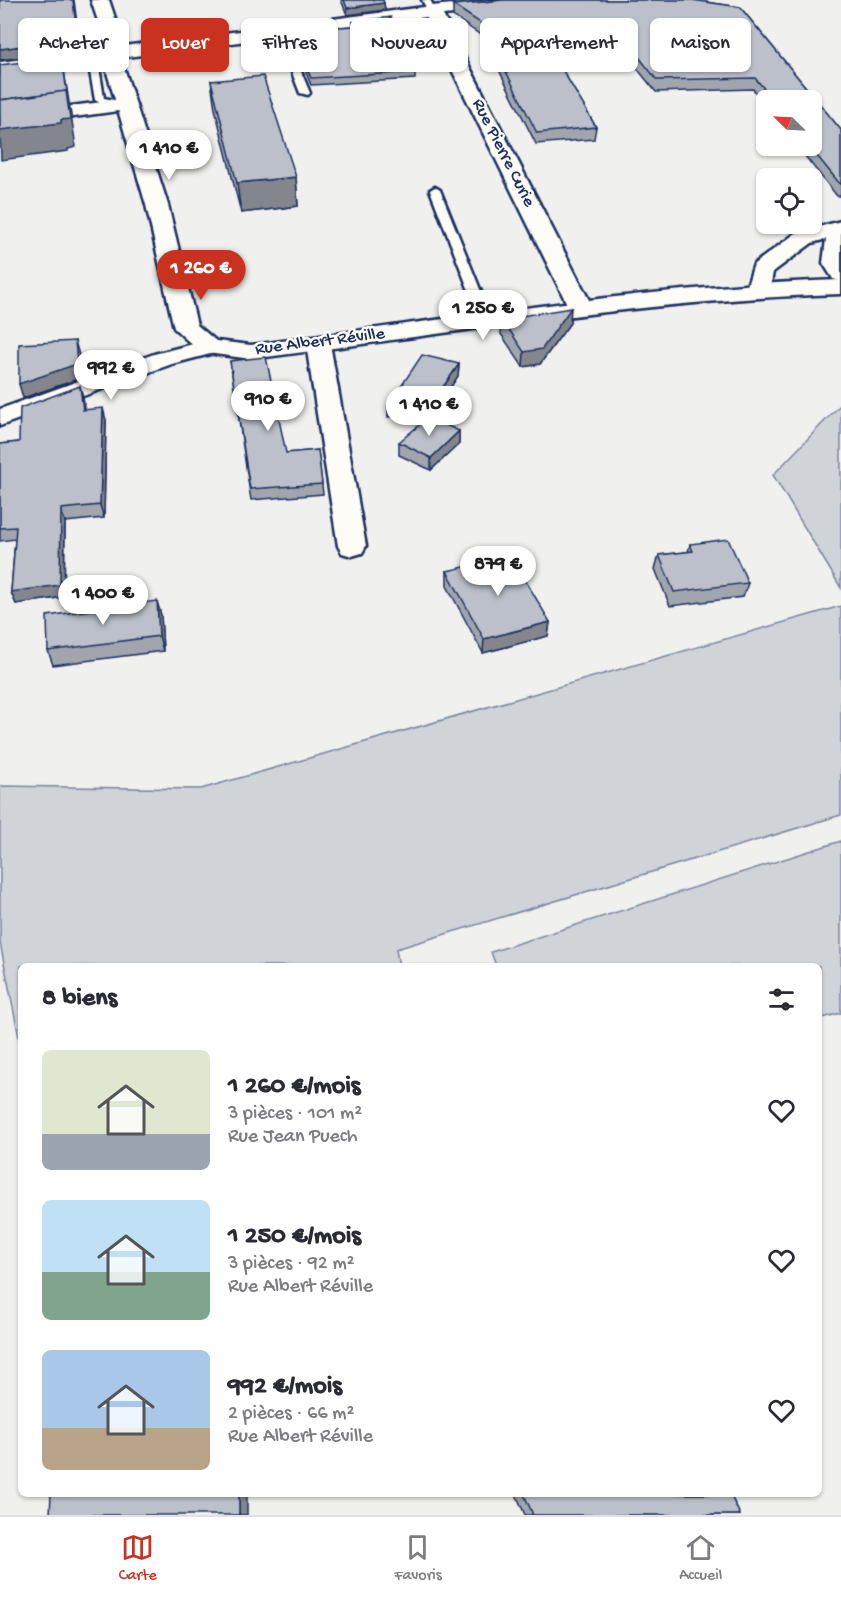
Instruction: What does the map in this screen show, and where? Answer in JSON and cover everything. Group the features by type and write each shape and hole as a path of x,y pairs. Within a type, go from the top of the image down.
{"street":[{"path":"100,0 106,18"},
{"path":"338,21 429,5 548,0"},
{"name":"Rue Pierre Curie","path":"429,5 580,306"},
{"path":"129,50 241,36"},
{"path":"0,68 18,65"},
{"path":"116,72 157,205 186,328 209,346"},
{"path":"0,121 126,105"},
{"path":"758,289 762,269 804,238 839,228 834,263 841,274"},
{"name":"Rue Albert Réville","path":"0,418 163,359 209,346 251,352 580,306 758,289 841,287"},
{"path":"318,344 352,546"}],"lane":[{"path":"297,72 305,93"},
{"path":"435,190 486,319"}],"shaded area":[{"path":"841,404 841,588 773,475"},
{"path":"841,606 841,815 396,949 398,963 18,963 18,1032 0,943 0,786 201,789"},
{"path":"841,841 841,1013 822,1018 822,963 495,963 491,952"}],"building":[{"path":"0,0 73,0 75,18 18,18 18,47 0,49"},
{"path":"344,0 383,0 384,3 347,8"},
{"path":"503,0 692,0 740,7 749,18 650,18 650,71 638,56 638,18 480,18 480,23 453,5"},
{"path":"751,20 808,90 765,90 755,78 657,80 651,72 751,72"},
{"path":"350,26 350,72 415,72 311,78 308,72 338,72 338,27"},
{"path":"18,63 18,72 64,72 67,93 66,91 0,100 0,65"},
{"path":"506,72 564,72 596,127 537,133"},
{"path":"263,76 296,177 237,183 211,81"},
{"path":"66,91 70,119 61,120 61,123 0,130 0,100"},
{"path":"822,107 841,130 840,184 817,156 822,156"},
{"path":"571,308 542,349 524,352 502,319"},
{"path":"75,341 77,364 19,384 19,344"},
{"path":"422,355 459,364 434,400 388,406"},
{"path":"266,357 286,453 318,450 322,484 250,489 230,361"},
{"path":"80,386 83,410 103,408 100,505 61,509 60,585 11,592 16,527 0,528 0,444 19,442 20,408"},
{"path":"429,417 459,431 431,458 399,442"},
{"path":"728,539 748,583 674,592 659,555 693,551 690,544"},
{"path":"511,556 550,622 484,639 447,571"},
{"path":"157,601 159,636 48,651 47,616"},
{"path":"51,1497 239,1497 239,1515 50,1515"},
{"path":"525,1497 731,1497 740,1515 533,1515"}]}
